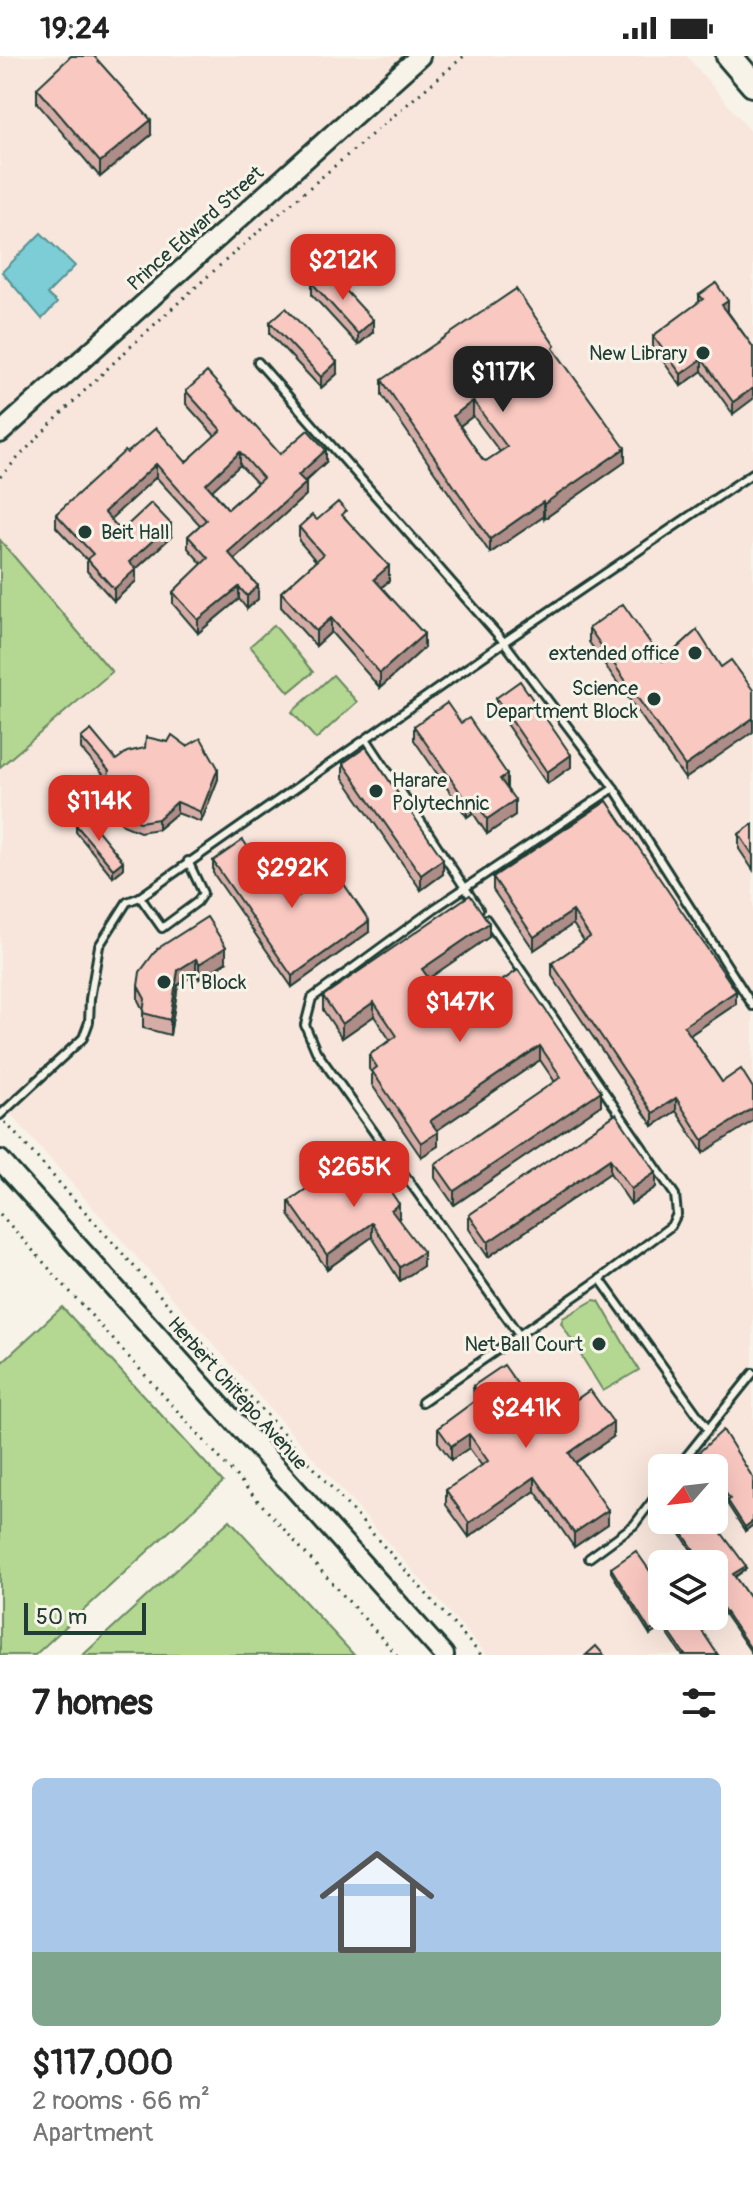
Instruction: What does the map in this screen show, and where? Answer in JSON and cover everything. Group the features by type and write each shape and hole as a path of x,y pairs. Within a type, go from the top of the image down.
{"highway":[{"path":"729,56 753,84"}],"main road":[{"name":"Prince Edward Street","path":"0,433 420,56"},
{"name":"Herbert Chitepo Avenue","path":"0,1160 444,1655"}],"lane":[{"path":"258,362 504,642 614,788 753,1006"},
{"path":"0,1116 83,1038 89,1022 99,946 127,902 140,897 504,642 753,473"},
{"path":"367,740 675,1195 677,1214 671,1226 600,1279 422,1402"},
{"path":"519,1335 316,1051 305,1025 312,998 614,788"},
{"path":"140,897 162,928 186,911 203,893 188,861"},
{"path":"600,1279 707,1428"},
{"path":"688,1454 753,1373"},
{"path":"589,1558 634,1525 648,1506"}],"path":[{"path":"0,477 69,403 243,243 464,56"},
{"path":"0,1116 481,1655"},
{"path":"0,1214 397,1655"}],"shaded area":[{"name":"Harare Polytechnic","path":"0,56 687,56 753,134 753,1655 487,1655 0,1102"}],"green space":[{"path":"0,540 112,672 0,767"},
{"path":"274,625 313,672 289,692 250,646"},
{"path":"333,675 357,702 316,739 292,712"},
{"name":"Net Ball Court","path":"594,1300 599,1301 639,1370 603,1391 561,1323 563,1318"},
{"path":"62,1307 223,1482 35,1655 0,1655 0,1364"},
{"path":"230,1520 354,1655 83,1655"}],"water":[{"path":"41,233 75,266 47,294 57,303 42,319 2,272"}],"building":[{"path":"71,56 94,56 151,120 100,162 37,88"},
{"path":"327,270 373,320 358,334 312,283"},
{"name":"New Library","path":"716,283 728,301 722,305 753,347 753,388 733,402 702,359 681,374 653,336 703,299 699,295"},
{"path":"516,289 555,346 553,348 625,448 490,539 382,380","holes":["473,401 507,447 483,460 453,416"]},
{"path":"286,308 337,362 321,377 270,322"},
{"path":"207,372 280,454 308,430 326,450 298,475 306,483 228,552 258,586 247,596 239,587 198,620 173,592 208,558 188,536 206,520 156,464 104,512 121,531 151,503 171,524 129,562 136,569 114,589 87,559 93,554 56,514 125,451 127,453 156,428 186,462 221,430 186,391","holes":["240,452 263,478 228,509 206,484"]},
{"path":"338,502 346,511 342,515 389,566 374,579 424,634 380,673 331,618 316,631 281,592 323,555 299,527 312,515 317,520"},
{"path":"623,604 663,661 697,630 721,667 731,660 753,690 753,718 685,766 589,628"},
{"name":"Harare Polytechnic","path":"520,681 571,755 547,772 496,698"},
{"name":"Harare Polytechnic","path":"447,703 461,723 469,718 507,774 500,779 515,800 487,819 473,798 467,802 414,726"},
{"path":"91,730 116,760 127,752 145,748 146,737 168,742 172,735 187,746 201,738 218,768 201,812 177,802 158,819 140,822 123,815 110,801 109,771 81,738"},
{"path":"366,747 443,859 421,875 343,763"},
{"path":"607,801 736,991 684,1026 722,1082 741,1069 753,1088 753,1108 703,1140 676,1098 653,1113 552,963 590,937 573,911 534,937 493,877"},
{"path":"86,816 123,861 113,869 76,825"},
{"path":"753,824 753,855 739,834"},
{"path":"243,840 287,904 335,871 369,921 292,976 213,861"},
{"path":"470,895 489,923 422,969 454,1014 518,970 601,1091 454,1191 435,1164 561,1077 540,1046 430,1121 438,1132 421,1143 372,1071 377,1067 369,1055 397,1036 374,1002 342,1024 323,996"},
{"name":"IT Block","path":"207,917 226,947 199,964 196,959 178,970 170,1020 143,1013 145,999 138,986 140,972 157,949"},
{"path":"616,1114 656,1172 631,1189 610,1159 488,1242 469,1215"},
{"path":"362,1150 399,1204 391,1210 423,1252 400,1267 372,1223 327,1255 289,1201"},
{"path":"504,1365 544,1422 590,1390 613,1422 569,1453 608,1510 574,1533 535,1477 469,1523 446,1490 488,1461 469,1434 451,1446 438,1428 480,1397 473,1386"},
{"path":"723,1430 753,1478 753,1521 745,1527 728,1501 728,1454 697,1454"},
{"path":"683,1534 722,1534 746,1566 733,1574 753,1603 753,1652 728,1615 728,1550 694,1550"},
{"path":"636,1551 648,1568 648,1628 611,1568"},
{"path":"668,1630 701,1630 718,1655 685,1655"},
{"path":"596,1646 604,1655 586,1655"}],"place":[{"name":"New Library","path":"703,353"},
{"name":"Beit Hall","path":"85,532"},
{"name":"extended office","path":"695,653"},
{"name":"Science Department Block","path":"654,699"},
{"name":"Harare Polytechnic","path":"376,791"},
{"name":"IT Block","path":"164,982"},
{"name":"Net Ball Court","path":"599,1344"}]}
